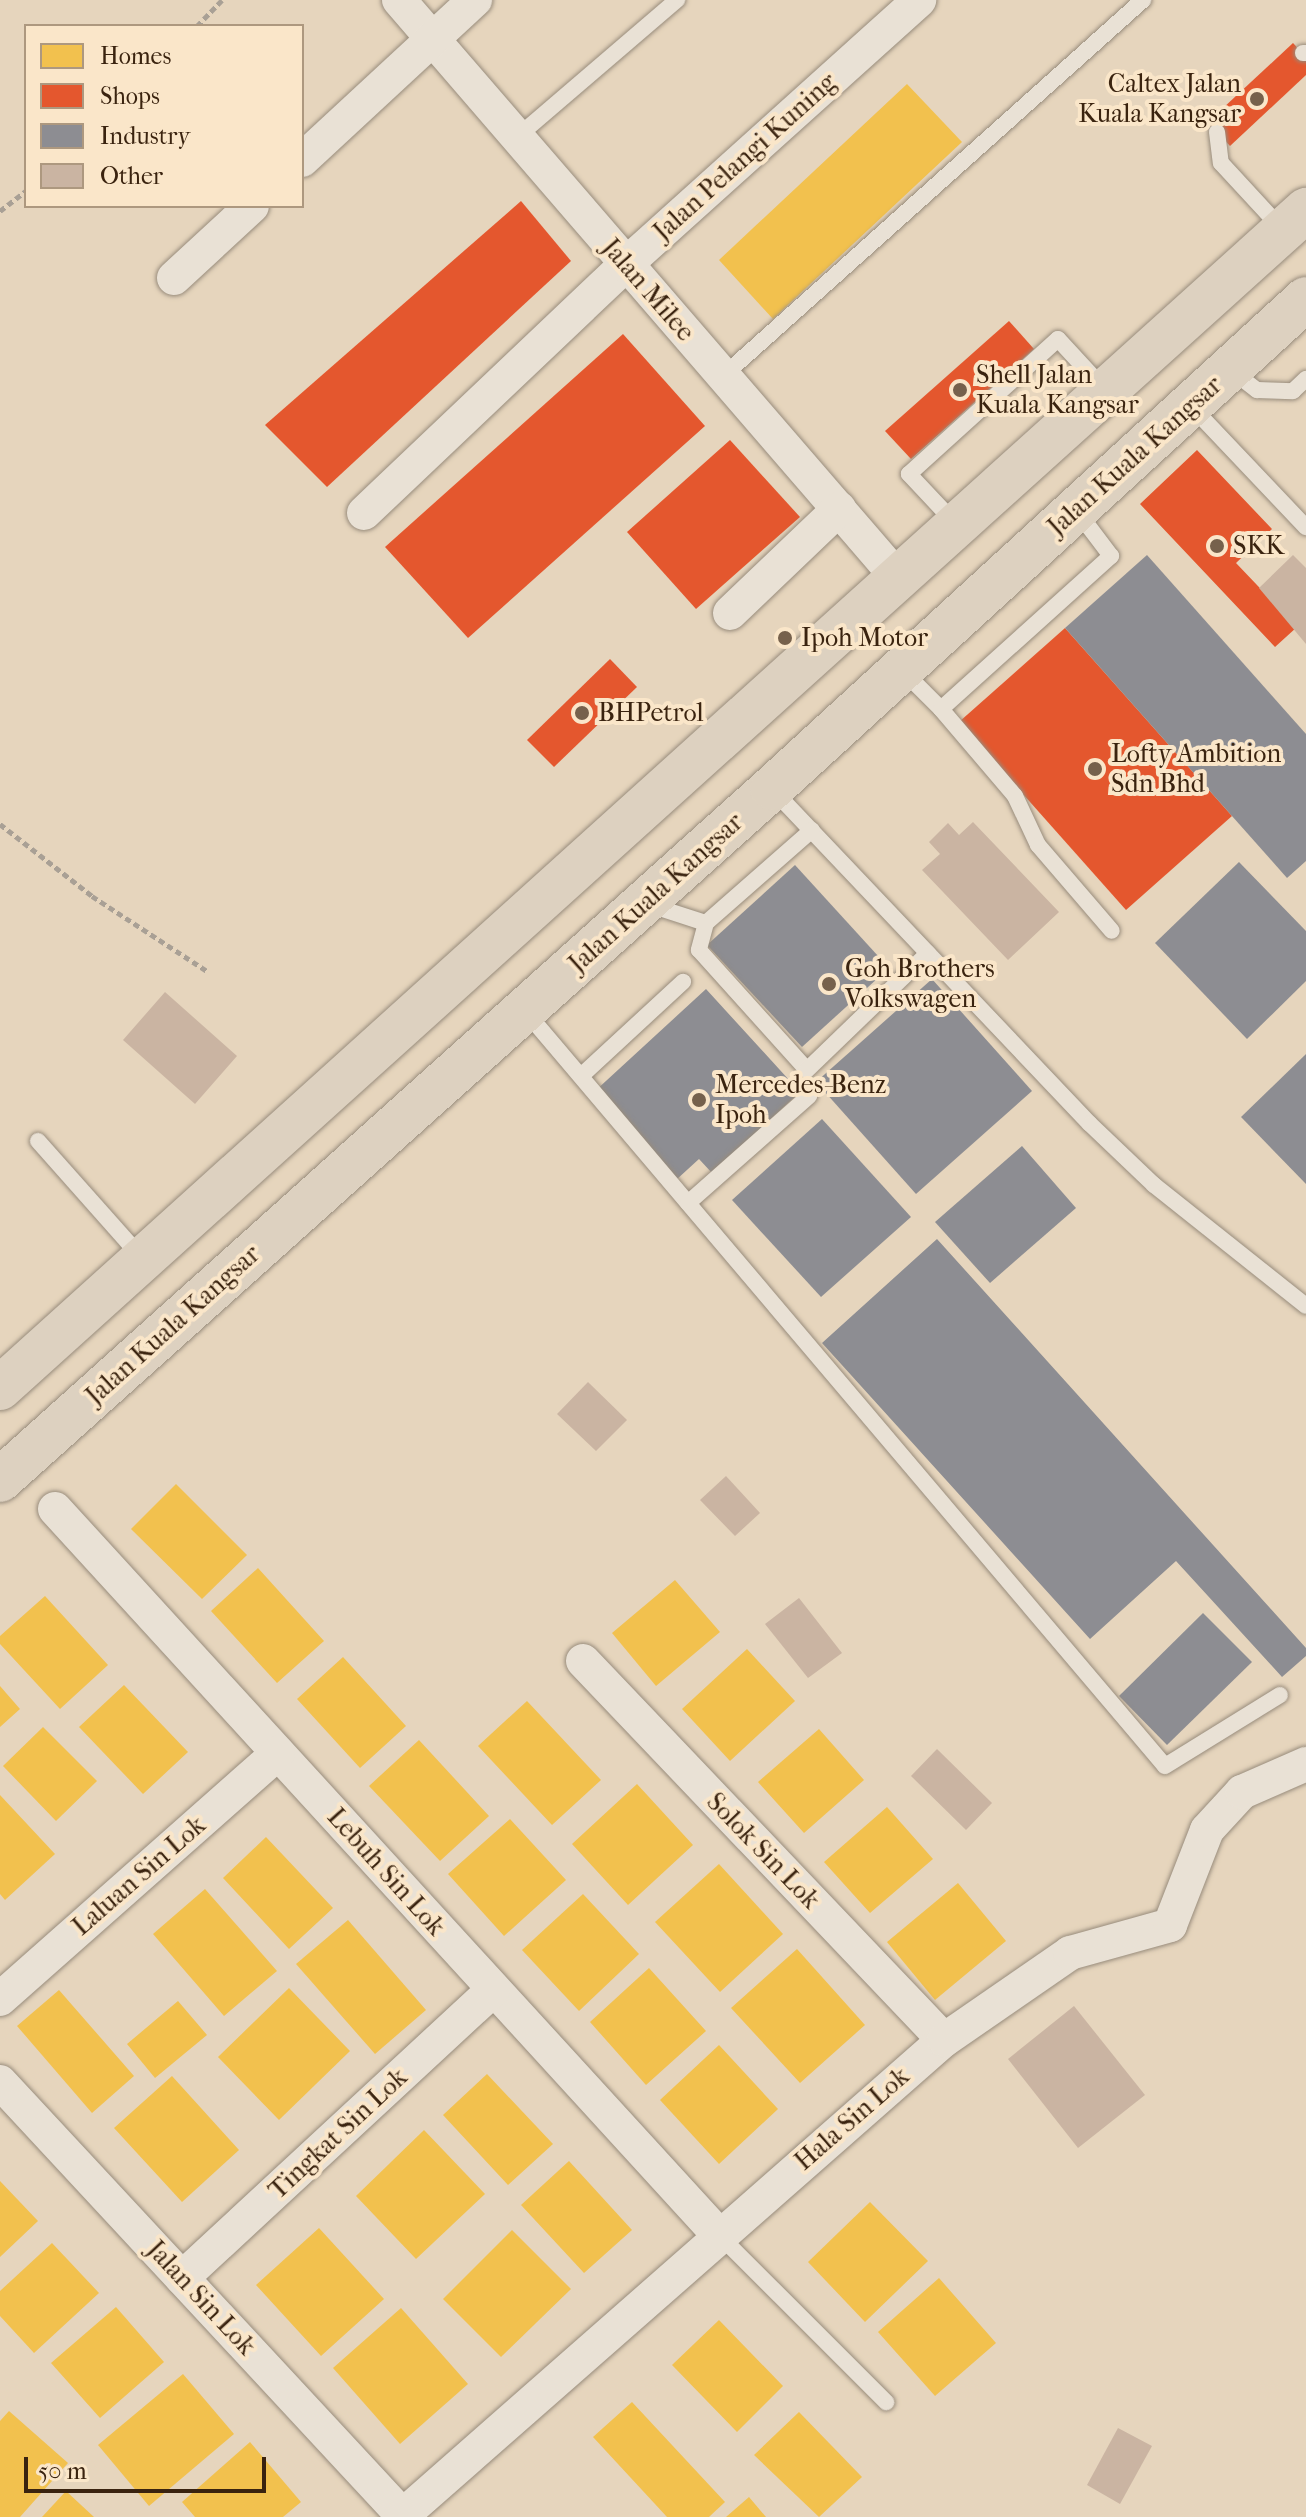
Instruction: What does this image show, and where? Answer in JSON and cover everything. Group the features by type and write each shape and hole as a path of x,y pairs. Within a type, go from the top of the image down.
{"highway":[{"path":"0,1388 958,527 1294,220"},
{"name":"Jalan Kuala Kangsar","path":"0,1480 645,903 1306,299"},
{"path":"0,1449 82,1383 101,1371 125,1367"}],"street":[{"name":"Jalan Milee","path":"399,0 898,578"},
{"path":"304,158 475,0"},
{"name":"Jalan Pelangi Kuning","path":"364,513 625,265 919,0"},
{"path":"174,278 250,208"},
{"path":"730,613 839,509"},
{"name":"Lebuh Sin Lok","path":"55,1509 718,2234"},
{"name":"Solok Sin Lok","path":"583,1661 944,2040"},
{"name":"Laluan Sin Lok","path":"0,1999 278,1753"},
{"name":"Hala Sin Lok","path":"403,2516 718,2234 944,2040 1070,1953 1170,1925 1207,1830 1242,1792 1306,1764"},
{"name":"Tingkat Sin Lok","path":"182,2278 493,1990"},
{"name":"Jalan Sin Lok","path":"0,2082 403,2516"}],"lane":[{"path":"517,137 677,0"},
{"path":"723,376 1143,0"},
{"path":"1217,132 1221,163 1294,220"},
{"path":"958,527 909,474 1058,339 1106,391"},
{"path":"1229,369 1257,390 1293,391 1306,379"},
{"path":"1190,404 1306,527"},
{"path":"941,709 1111,556 1076,510"},
{"path":"902,670 941,709 1015,796 1038,845 1112,931"},
{"path":"772,788 1154,1185 1306,1306"},
{"path":"812,830 706,923 699,950 807,1070 928,953"},
{"path":"645,903 706,923"},
{"path":"581,1076 683,982"},
{"path":"525,1010 1165,1766 1280,1695"},
{"path":"688,1203 809,1096"},
{"path":"38,1141 143,1260"},
{"path":"718,2234 886,2402"}],"path":[{"path":"199,24 222,0"},
{"path":"0,211 24,193"},
{"path":"0,824 92,896 207,971"}],"building: Homes":[{"path":"907,84 962,142 773,319 719,260"},
{"path":"176,1484 247,1555 202,1599 131,1529"},
{"path":"258,1568 324,1641 277,1683 211,1611"},
{"path":"675,1580 720,1632 656,1686 612,1633"},
{"path":"45,1596 108,1665 60,1709 0,1644 0,1636"},
{"path":"747,1649 795,1701 730,1761 682,1709"},
{"path":"343,1657 406,1726 360,1768 297,1699"},
{"path":"124,1685 188,1752 143,1794 79,1727"},
{"path":"0,1686 20,1709 0,1727"},
{"path":"527,1701 601,1780 552,1825 478,1746"},
{"path":"43,1727 97,1781 56,1821 3,1766"},
{"path":"819,1729 864,1780 804,1833 758,1782"},
{"path":"419,1740 489,1816 440,1861 369,1786"},
{"path":"637,1784 693,1845 628,1905 572,1844"},
{"path":"0,1795 55,1854 5,1900 0,1894"},
{"path":"887,1807 933,1859 870,1913 824,1862"},
{"path":"510,1819 566,1880 504,1936 448,1874"},
{"path":"266,1837 333,1908 289,1949 223,1878"},
{"path":"719,1864 783,1934 720,1992 655,1922"},
{"path":"958,1883 1006,1941 935,2000 887,1942"},
{"path":"205,1889 277,1971 224,2016 153,1934"},
{"path":"583,1894 639,1954 579,2011 522,1950"},
{"path":"348,1920 426,2010 375,2054 296,1964"},
{"path":"797,1949 865,2025 800,2083 731,2008"},
{"path":"649,1968 706,2031 646,2085 590,2022"},
{"path":"289,1988 350,2051 279,2120 218,2057"},
{"path":"59,1990 134,2076 92,2113 17,2026"},
{"path":"178,2001 207,2035 155,2078 127,2044"},
{"path":"719,2045 778,2109 719,2164 660,2100"},
{"path":"487,2074 553,2144 508,2185 443,2115"},
{"path":"172,2076 239,2150 182,2202 114,2128"},
{"path":"424,2130 485,2194 416,2259 356,2196"},
{"path":"569,2161 632,2230 584,2273 521,2205"},
{"path":"0,2181 38,2221 0,2257"},
{"path":"870,2202 928,2261 865,2322 808,2262"},
{"path":"319,2228 384,2299 321,2356 256,2285"},
{"path":"512,2230 571,2289 501,2357 443,2299"},
{"path":"52,2243 99,2293 34,2353 0,2316 0,2291"},
{"path":"939,2278 996,2343 935,2396 878,2332"},
{"path":"116,2307 164,2362 100,2418 51,2363"},
{"path":"401,2308 468,2384 400,2444 333,2368"},
{"path":"719,2320 783,2386 737,2432 672,2365"},
{"path":"183,2374 234,2434 149,2506 98,2445"},
{"path":"632,2402 725,2502 709,2517 667,2517 593,2437"},
{"path":"9,2411 68,2463 20,2517 0,2517 0,2421"},
{"path":"799,2412 862,2477 819,2517 754,2455"},
{"path":"250,2442 301,2502 283,2517 195,2517 182,2502"},
{"path":"66,2491 94,2517 42,2517"},
{"path":"749,2497 766,2517 726,2517"}],"building: Shops":[{"name":"Caltex Jalan Kuala Kangsar","path":"1293,43 1306,57 1306,75 1230,146 1208,122"},
{"path":"521,201 571,261 327,487 265,425"},
{"name":"Shell Jalan Kuala Kangsar","path":"1009,321 1034,349 911,459 885,431"},
{"path":"623,334 705,426 468,638 385,547"},
{"path":"730,440 800,517 696,609 627,532"},
{"name":"SKK","path":"1197,450 1272,529 1236,563 1297,627 1275,647 1140,504"},
{"name":"Lofty Ambition Sdn Bhd","path":"1065,628 1232,816 1126,910 959,722"},
{"name":"BHPetrol","path":"610,659 637,687 554,767 527,740"}],"building: Industry":[{"path":"1147,555 1306,734 1306,861 1287,878 1065,628"},
{"path":"1239,862 1306,931 1306,981 1247,1039 1155,943"},
{"path":"795,865 889,968 802,1047 707,945"},
{"path":"932,979 1032,1091 916,1194 816,1082"},
{"path":"706,989 800,1092 712,1173 699,1159 676,1180 594,1092"},
{"path":"1306,1054 1306,1184 1241,1117"},
{"path":"822,1119 911,1217 821,1297 732,1200"},
{"path":"1022,1146 1076,1208 990,1283 935,1222"},
{"path":"937,1239 1306,1648 1306,1656 1282,1677 1176,1561 1090,1639 822,1343"},
{"path":"1203,1613 1252,1662 1167,1745 1119,1696"}],"building: Other":[{"path":"1293,555 1306,568 1306,644 1259,588"},
{"path":"973,822 1059,912 1008,960 922,870 940,854 929,842 948,823 959,835"},
{"path":"165,992 237,1056 195,1104 123,1040"},
{"path":"588,1382 627,1420 596,1451 557,1414"},
{"path":"726,1476 760,1513 735,1536 700,1500"},
{"path":"799,1598 842,1653 808,1678 765,1624"},
{"path":"937,1749 992,1803 966,1830 911,1776"},
{"path":"1074,2006 1145,2095 1078,2148 1008,2059"},
{"path":"1118,2428 1152,2446 1120,2504 1087,2485"}],"place":[{"name":"Caltex Jalan Kuala Kangsar","path":"1257,99"},
{"name":"Shell Jalan Kuala Kangsar","path":"960,390"},
{"name":"SKK","path":"1217,546"},
{"name":"Ipoh Motor","path":"785,638"},
{"name":"BHPetrol","path":"582,713"},
{"name":"Lofty Ambition Sdn Bhd","path":"1095,769"},
{"name":"Goh Brothers Volkswagen","path":"829,984"},
{"name":"Mercedes-Benz Ipoh","path":"699,1100"}]}
